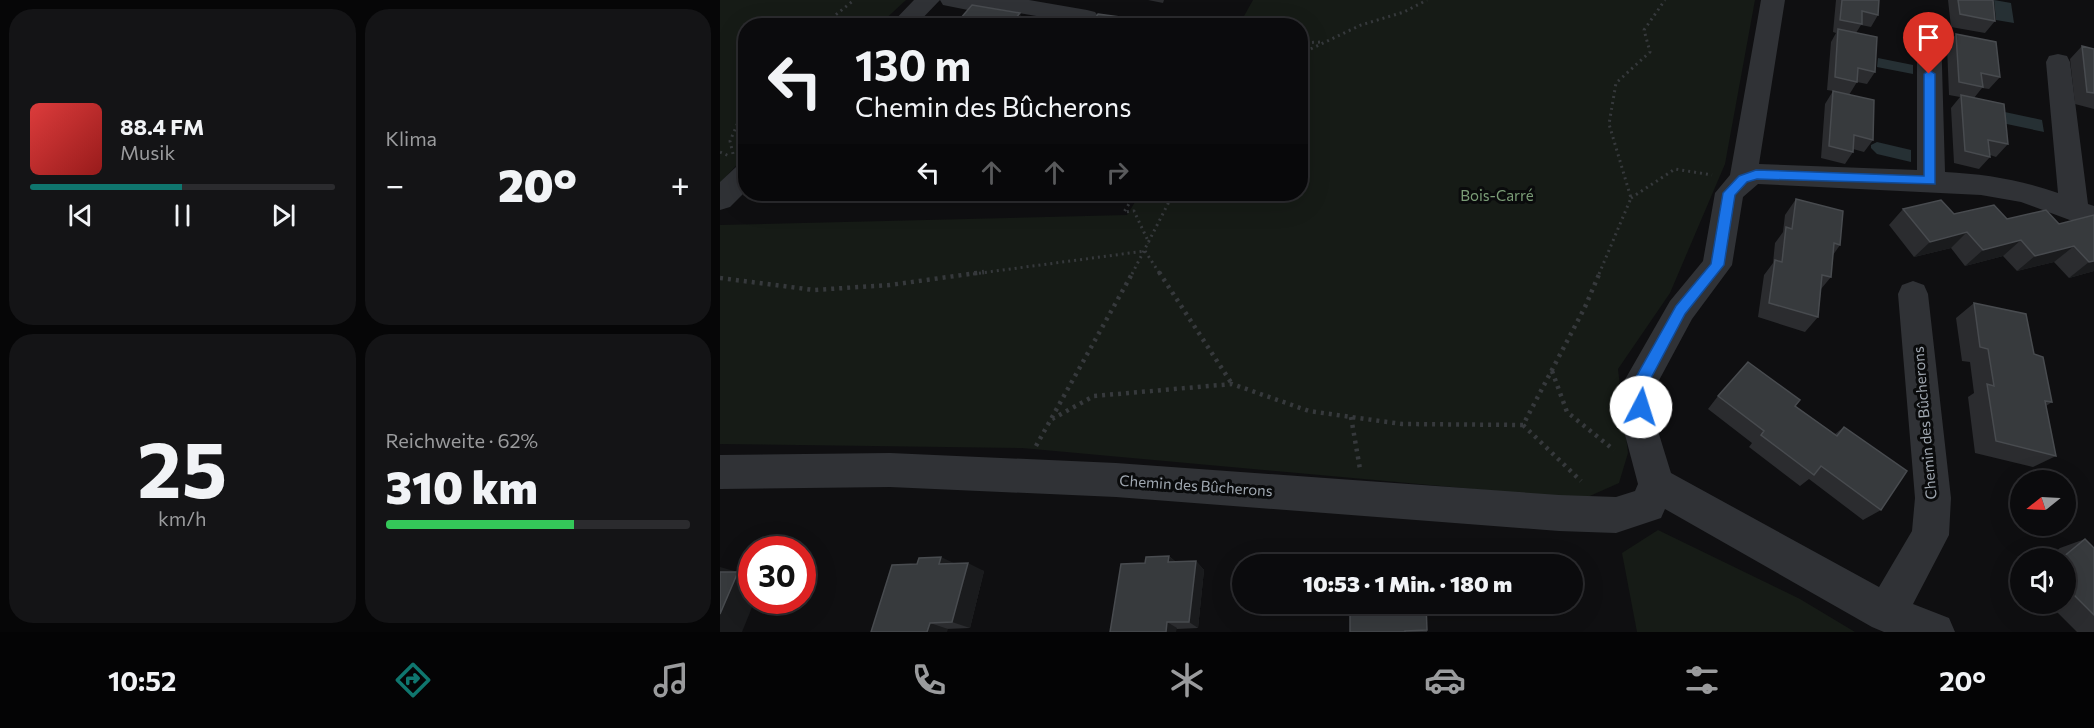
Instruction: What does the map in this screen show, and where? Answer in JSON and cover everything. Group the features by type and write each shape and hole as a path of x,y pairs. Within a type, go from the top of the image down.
{"street":[{"path":"909,18 928,0"},
{"path":"951,0 973,4 991,1 1069,18"},
{"path":"1743,179 1773,0"},
{"path":"1929,31 1930,181"},
{"path":"1935,632 1886,613 1656,484 1641,431 1641,383 1681,310 1717,265 1730,193 1743,179 1756,174 1981,184 2024,192 2084,214 2058,62"},
{"path":"720,199 738,169"},
{"name":"Chemin des Bûcherons","path":"1886,613 1930,535 1933,498 1913,294"},
{"name":"Chemin des Bûcherons","path":"720,472 890,470 1116,480 1366,497 1484,508 1616,515 1648,505 1656,484"}],"path":[{"path":"832,18 854,0"},
{"path":"1308,50 1361,25 1404,12 1427,0"},
{"path":"1631,198 1609,124 1616,83 1650,52 1644,30 1665,0"},
{"path":"1308,43 1325,42"},
{"path":"738,122 730,141 738,161"},
{"path":"1523,425 1585,307 1631,198 1675,169 1743,179"},
{"path":"1131,201 1124,212 1134,211 1149,243"},
{"path":"1170,201 1145,251 1052,419 1095,396 1232,384 1310,411 1351,417 1402,424 1523,425 1616,515"},
{"path":"720,278 814,290 890,285 1145,251"},
{"path":"1145,251 1232,384"},
{"path":"1552,371 1567,412 1656,484"},
{"path":"1351,417 1366,497"}],"green space":[{"path":"720,0 906,0 887,18 738,18 738,164 720,183"},
{"name":"Bois-Carré","path":"1253,0 1755,0 1725,164 1670,293 1618,369 1628,453 1619,483 1583,499 1022,448 720,444 720,225 1127,215 1136,201 1308,201 1308,18 1243,18"},
{"path":"1658,530 1800,599 1855,632 1637,632 1622,553"}],"shaded area":[{"path":"1994,0 2011,3 2014,23 1996,20"},
{"path":"1878,58 1913,65 1913,74 1877,67"},
{"path":"2000,111 2042,120 2044,132 2002,123"},
{"path":"1877,142 1911,150 1911,162 1877,154 1871,145"}],"building":[{"path":"1842,0 1879,0 1878,15 1862,11 1862,24 1840,20"},
{"path":"1958,0 1993,0 1995,21 1960,14"},
{"path":"972,5 1020,13 1016,18 961,18"},
{"path":"1098,14 1128,18 1095,18"},
{"path":"1838,29 1877,37 1875,72 1858,68 1857,82 1835,77"},
{"path":"1956,34 1996,42 2000,77 1981,73 1983,87 1959,82"},
{"path":"2082,46 2094,49 2094,93 2087,92"},
{"path":"1833,91 1874,100 1873,140 1854,135 1853,152 1829,146"},
{"path":"1961,95 2004,104 2008,144 1988,140 1990,157 1965,151"},
{"path":"1796,199 1843,211 1840,245 1834,243 1831,277 1822,275 1818,317 1769,303 1775,260 1782,262 1786,227 1792,229"},
{"path":"1941,200 1954,214 1994,205 2007,219 2046,210 2059,224 2094,215 2094,261 2089,262 2074,246 2035,256 2021,240 1983,250 1967,232 1930,242 1903,209"},
{"path":"1974,303 2026,314 2034,354 2043,357 2052,402 2045,401 2056,456 1996,441 1987,384 1994,386 1988,349 1980,347"},
{"path":"1748,362 1800,400 1795,406 1837,436 1844,427 1907,471 1881,510 1821,466 1814,475 1761,435 1764,431 1718,396"},
{"path":"2085,539 2094,548 2094,615 2076,597 2076,548 2074,548"},
{"path":"1169,556 1168,562 1196,561 1189,622 1167,622 1166,632 1110,632 1121,564 1145,563 1146,557"},
{"path":"941,557 939,564 968,563 952,622 930,623 927,632 871,632 892,565 917,564 919,558"},
{"path":"720,572 738,572 720,614"},
{"path":"1350,614 1426,614 1427,630 1350,632"}],"route":[{"path":"1641,407 1641,383 1681,310 1717,265 1730,193 1743,179 1756,174 1930,181 1929,74"}]}
